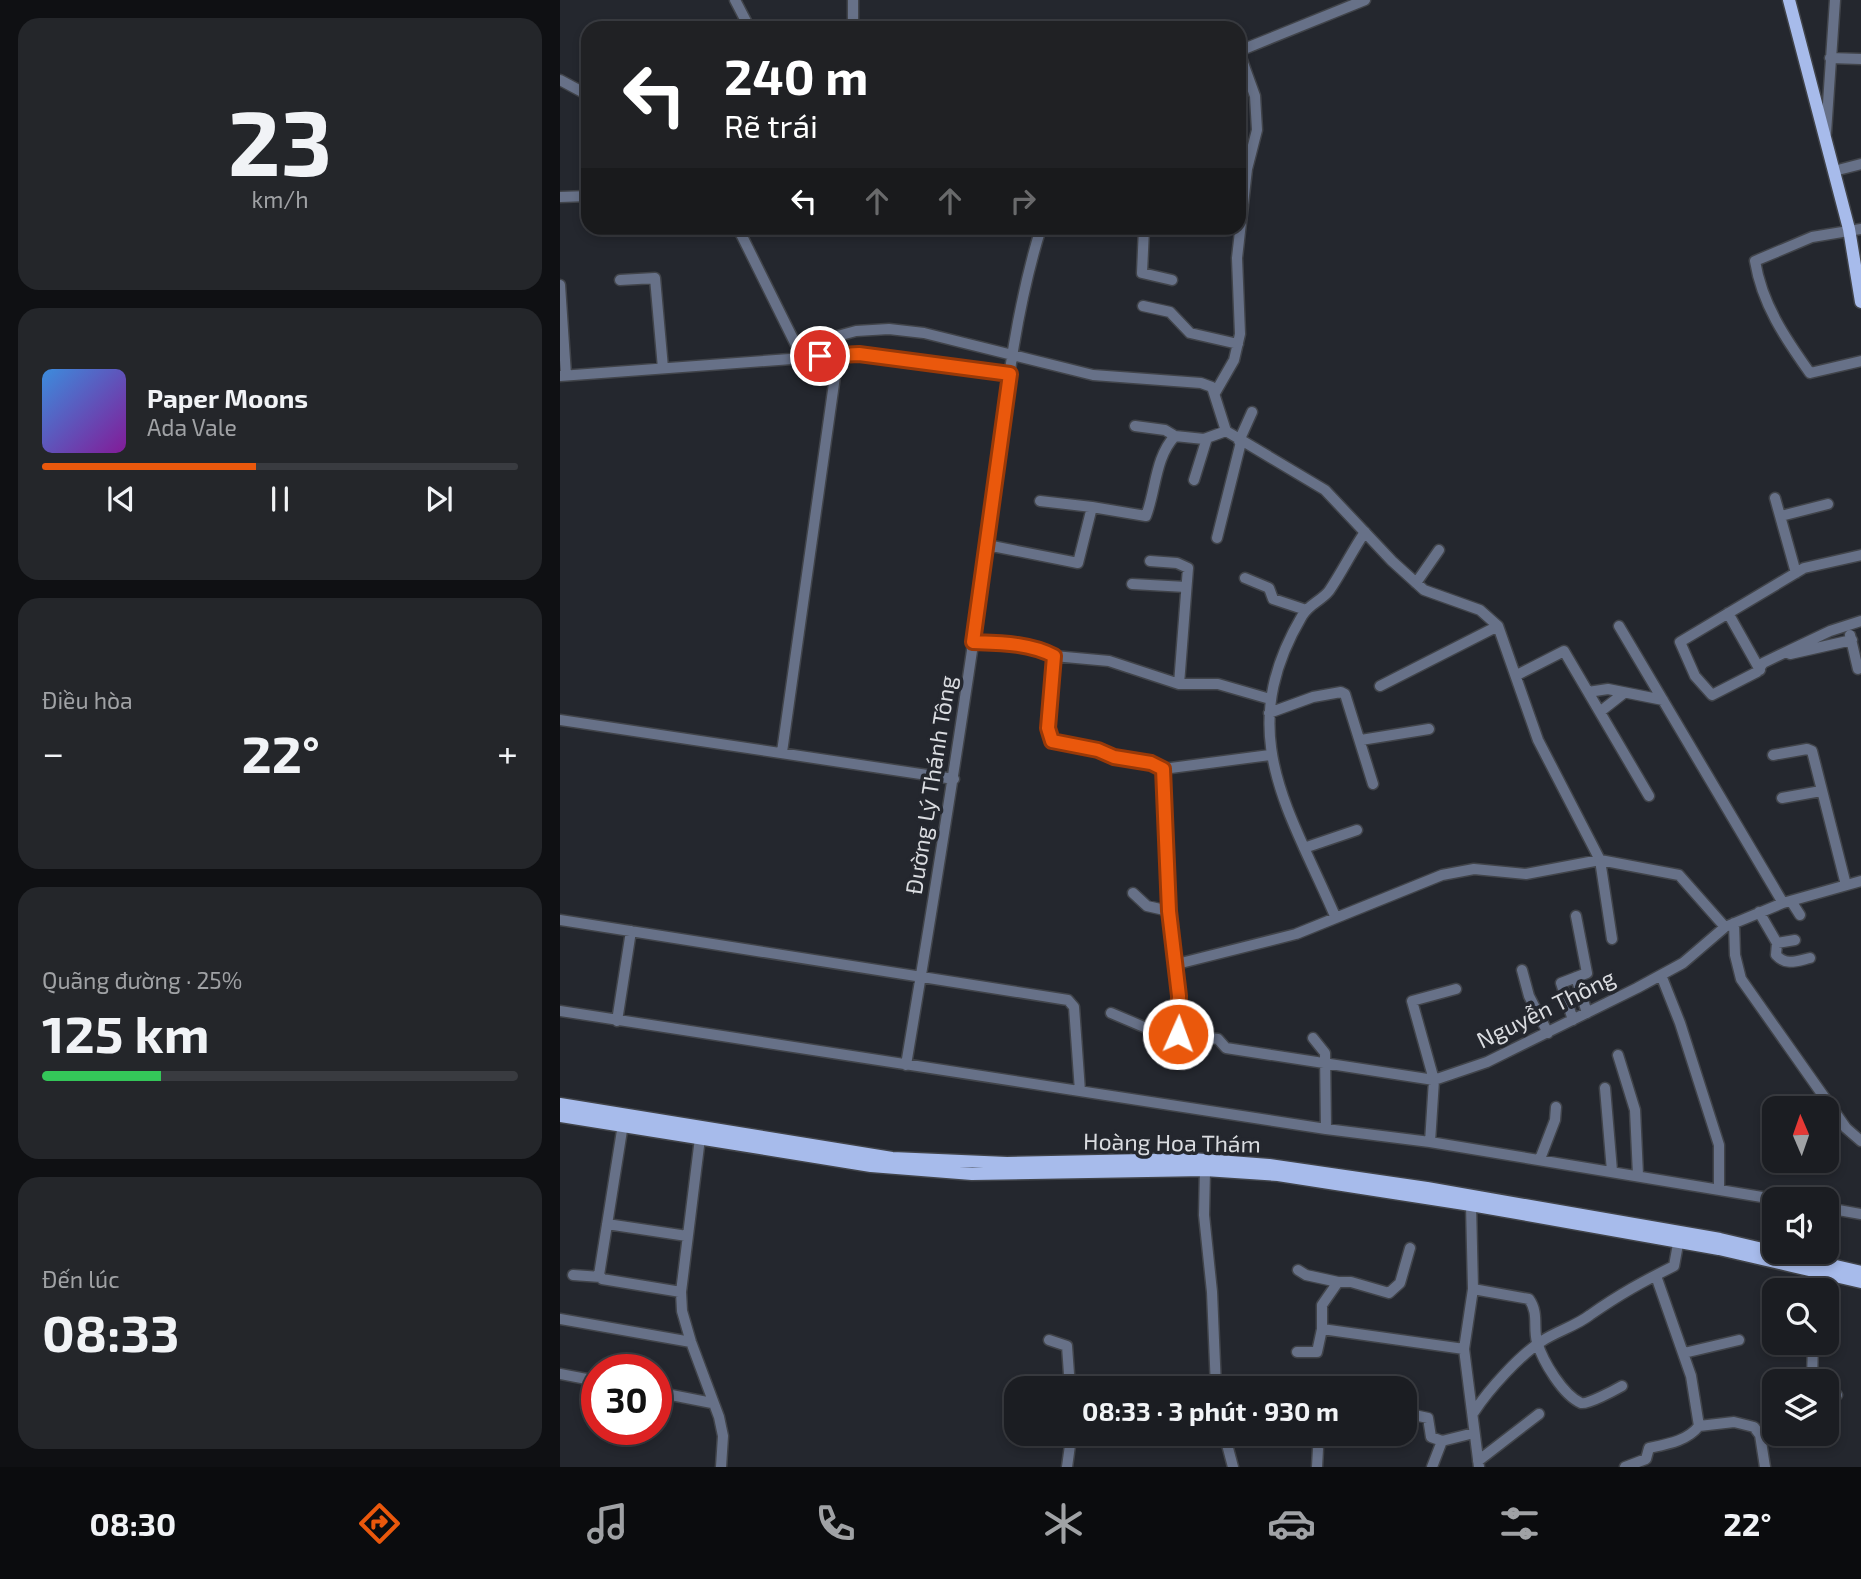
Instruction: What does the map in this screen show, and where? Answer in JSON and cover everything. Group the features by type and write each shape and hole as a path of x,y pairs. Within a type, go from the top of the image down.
{"main road":[{"path":"1789,0 1834,171 1855,229 1861,302"},
{"name":"Hoàng Hoa Thám","path":"560,1104 852,1153 972,1168"},
{"name":"Hoàng Hoa Thám","path":"560,1116 872,1166 972,1168 1269,1165 1720,1239 1861,1272"},
{"name":"Hoàng Hoa Thám","path":"1470,1200 1678,1244 1719,1249 1861,1282"}],"street":[{"path":"735,0 746,21"},
{"path":"853,0 853,21"},
{"path":"1246,49 1365,0"},
{"path":"1825,135 1835,0"},
{"path":"1830,58 1861,60"},
{"path":"1246,65 1257,118 1246,157"},
{"path":"560,80 581,91"},
{"path":"1834,171 1861,164"},
{"path":"560,197 581,196"},
{"path":"1855,229 1793,243 1755,261 1758,281 1783,336 1810,373 1861,360"},
{"path":"742,235 800,352"},
{"name":"Đường Lý Thánh Tông","path":"906,1065 954,779 1010,374 1032,255 1039,235"},
{"path":"1144,235 1142,273 1172,279"},
{"path":"1215,393 1224,381 1238,344 1240,324 1236,277 1239,235"},
{"path":"621,280 654,278 663,368"},
{"path":"560,285 563,375 663,368 800,352 859,354 1010,374"},
{"path":"1143,306 1170,312 1190,333 1238,344"},
{"path":"800,352 856,331 890,329 924,332 1093,375 1201,383 1215,393 1226,431 1325,491 1424,590 1480,610 1498,626 1538,740 1600,860 1612,939"},
{"path":"782,752 838,355"},
{"path":"1217,538 1240,441 1252,412"},
{"path":"1135,426 1165,430 1175,436 1207,438 1226,431"},
{"path":"1040,501 1146,516 1161,462 1168,443 1175,436"},
{"path":"1195,480 1207,438"},
{"path":"1775,498 1796,573"},
{"path":"1781,516 1828,504"},
{"path":"987,545 1078,563 1092,508"},
{"path":"1335,916 1281,796 1270,755 1270,699 1281,658 1306,610 1326,594 1365,532"},
{"path":"1416,583 1438,550"},
{"path":"1861,555 1796,573 1680,642 1695,676 1713,695 1760,670 1763,663 1861,621"},
{"path":"1150,561 1186,565 1179,684"},
{"path":"1245,578 1269,588 1273,599 1306,610"},
{"path":"1132,584 1186,587"},
{"path":"1728,613 1760,670"},
{"path":"1848,625 1858,669"},
{"path":"1380,686 1498,626"},
{"path":"1619,626 1787,902 1800,915"},
{"path":"1774,658 1852,640"},
{"path":"973,642 1007,643 1043,650 1054,656 1109,661 1179,684 1218,684 1270,699"},
{"path":"1517,675 1564,651 1649,796"},
{"path":"1054,656 1048,728 1052,741 1098,750 1114,757 1151,763 1163,769 1270,755"},
{"path":"1588,692 1599,688 1663,700"},
{"path":"1269,713 1313,697 1341,692 1345,694 1362,740 1373,784"},
{"path":"1601,711 1624,693"},
{"path":"560,720 954,779"},
{"path":"1362,740 1429,729"},
{"path":"1773,755 1811,750 1846,885"},
{"path":"1163,769 1169,911 1177,964 1178,1034"},
{"path":"1782,798 1821,791"},
{"path":"1304,848 1357,830"},
{"path":"1177,964 1296,934 1442,875 1461,871 1474,869 1526,874 1600,860 1679,875 1729,925 1741,979 1846,1128 1861,1141"},
{"name":"Nguyễn Thông","path":"1111,1013 1144,1027 1218,1039 1226,1048 1434,1080 1487,1062 1684,963 1729,925 1787,902 1861,881"},
{"path":"1133,892 1147,906 1169,911"},
{"path":"1759,912 1777,943 1776,955 1780,960 1786,962 1810,958"},
{"path":"1573,1020 1560,983 1587,973 1576,916"},
{"path":"560,920 1073,1002 1079,1043 1080,1091"},
{"path":"617,1021 631,931"},
{"path":"1777,943 1795,940"},
{"path":"1522,970 1529,996 1548,1033"},
{"path":"1661,975 1680,1023 1719,1145 1719,1190"},
{"path":"1576,977 1587,1013"},
{"path":"1430,1142 1434,1080 1412,1001 1456,989"},
{"path":"560,1011 1326,1129 1540,1159 1762,1197"},
{"path":"1313,1038 1323,1049 1326,1065 1326,1129"},
{"path":"1618,1055 1635,1110 1637,1175"},
{"path":"1605,1088 1612,1171"},
{"path":"1540,1159 1555,1120 1556,1107"},
{"path":"601,1277 599,1269 623,1124"},
{"path":"700,1138 681,1292 682,1311 723,1436 721,1467"},
{"path":"1206,1165 1204,1215 1212,1292 1216,1376"},
{"path":"1470,1200 1473,1289 1464,1349 1479,1464"},
{"path":"1839,1210 1861,1214"},
{"path":"607,1224 687,1236"},
{"path":"1474,1412 1484,1396 1538,1343 1589,1316 1606,1301 1636,1283 1675,1266 1678,1244"},
{"path":"1298,1270 1306,1275 1351,1282 1389,1293 1400,1283 1410,1248"},
{"path":"1825,1278 1826,1274"},
{"path":"573,1275 601,1277 681,1292"},
{"path":"1656,1276 1684,1353 1699,1426"},
{"path":"1297,1352 1317,1352 1322,1329 1322,1305 1338,1282"},
{"path":"1473,1289 1519,1295 1529,1300 1536,1315 1538,1343 1557,1382 1581,1403 1622,1386"},
{"path":"560,1319 691,1342"},
{"path":"1322,1329 1464,1349"},
{"path":"1049,1340 1067,1346 1069,1376"},
{"path":"1684,1353 1739,1340"},
{"path":"560,1374 581,1378"},
{"path":"672,1395 712,1403"},
{"path":"1479,1464 1539,1414"},
{"path":"1417,1415 1429,1418 1432,1437 1443,1441 1474,1433"},
{"path":"1625,1467 1646,1459 1649,1448 1677,1441 1692,1434 1699,1426 1734,1422 1754,1427 1762,1444 1765,1467"},
{"path":"1432,1467 1443,1441"},
{"path":"1067,1467 1070,1446"},
{"path":"1227,1446 1233,1467"},
{"path":"1317,1467 1318,1449"}],"route":[{"path":"820,356 859,354 1010,374 973,642 1007,643 1043,650 1054,656 1048,728 1052,741 1098,750 1114,757 1151,763 1163,769 1169,911 1179,996 1178,1034"}]}
